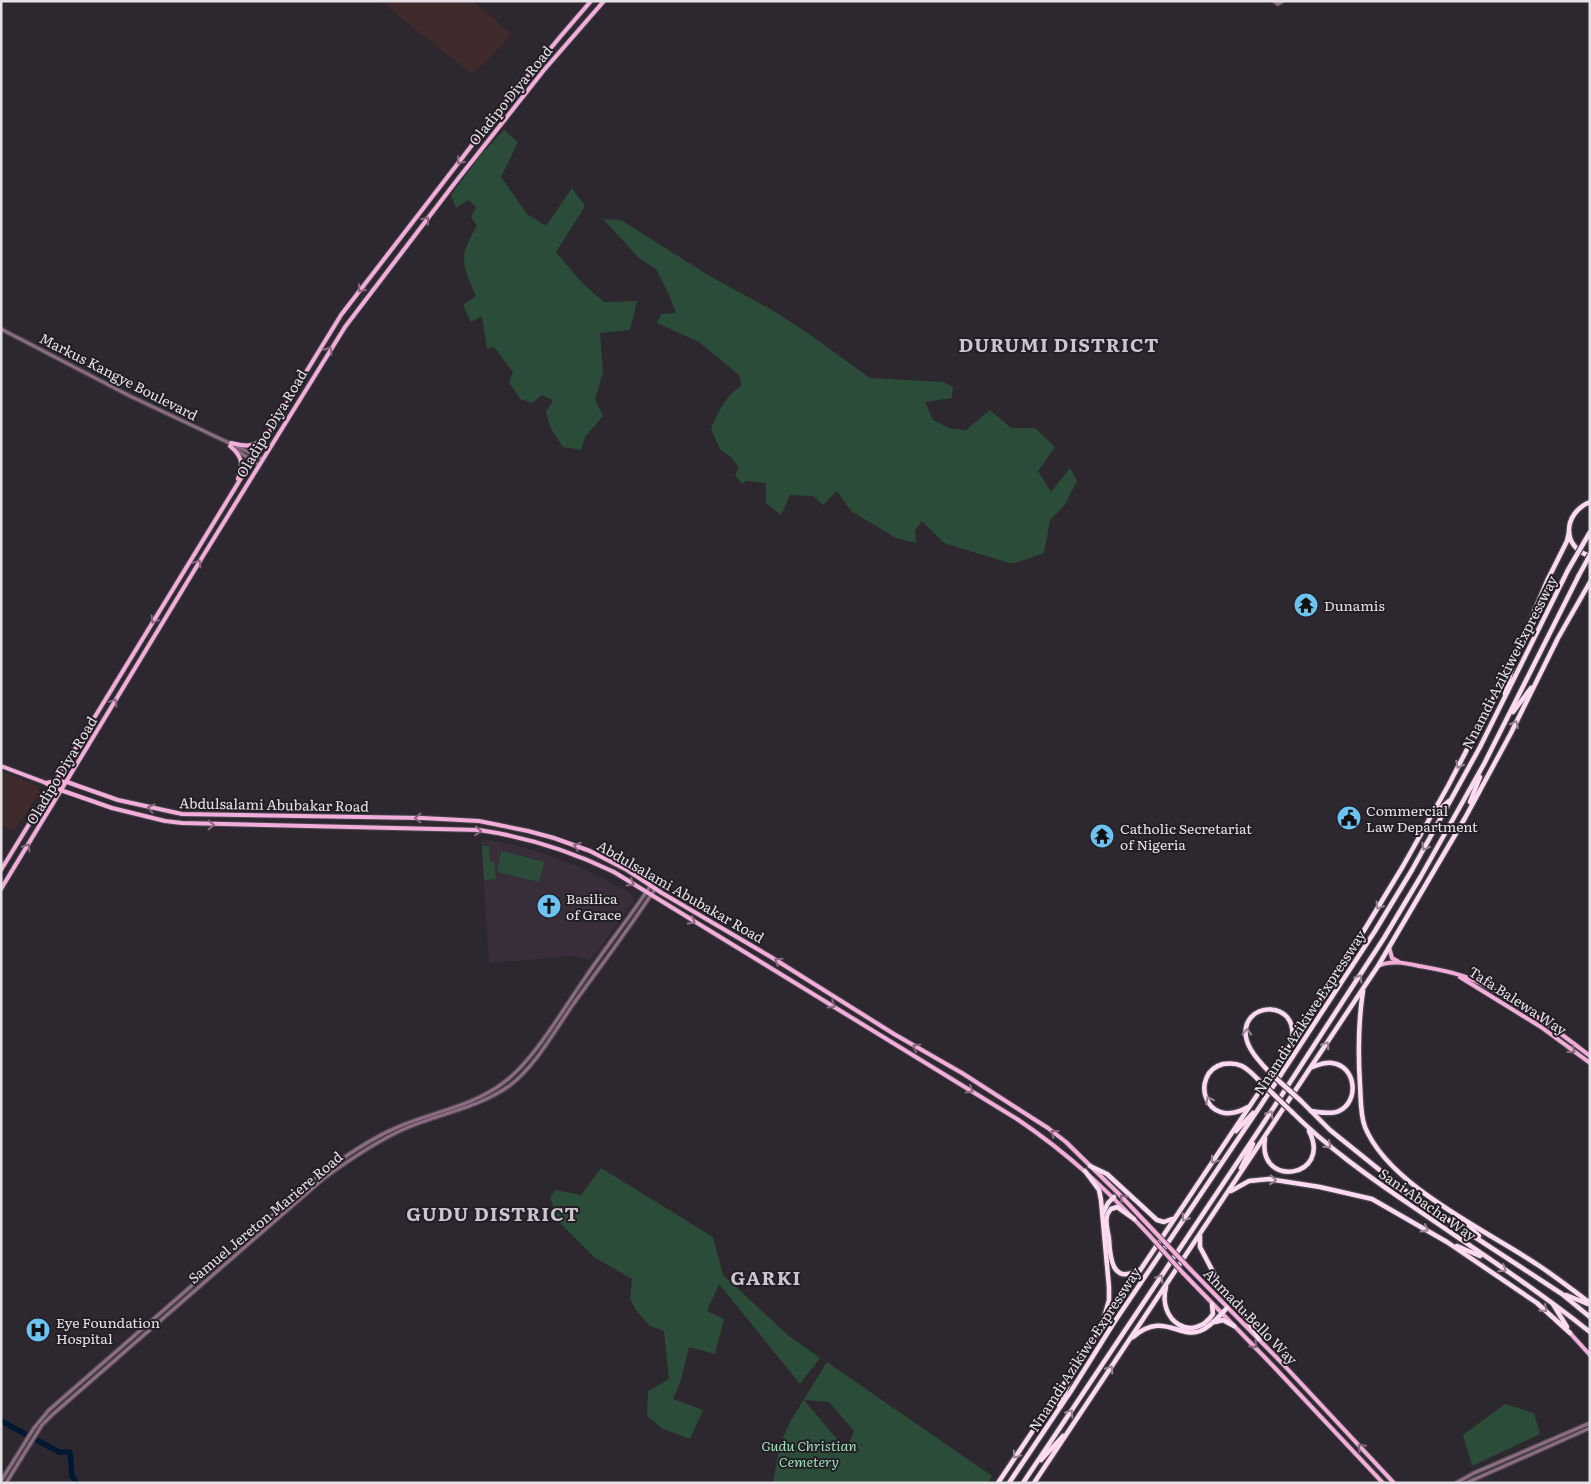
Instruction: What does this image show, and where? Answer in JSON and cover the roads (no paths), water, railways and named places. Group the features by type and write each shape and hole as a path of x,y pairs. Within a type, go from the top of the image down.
{"highway":[{"name":"Nnamdi Azikiwe Expressway","path":"998,1483 1334,980 1403,866 1430,819 1514,659 1548,579 1567,541 1570,524 1576,510 1590,502"},
{"path":"1569,532 1578,551 1590,556"},
{"name":"Nnamdi Azikiwe Expressway","path":"1009,1483 1375,931 1412,870 1453,796 1503,703 1568,570 1590,532"},
{"name":"Nnamdi Azikiwe Expressway","path":"1023,1483 1260,1130 1384,938 1484,764 1590,556"},
{"path":"1034,1483 1378,966 1465,818 1511,733 1564,627 1590,582"},
{"path":"1503,703 1514,659"},
{"path":"1506,721 1538,679"},
{"path":"1465,818 1484,764"},
{"path":"1430,819 1453,796"},
{"path":"1363,989 1358,1041 1361,1106 1366,1127 1375,1146 1403,1178 1456,1214 1539,1265 1590,1304"},
{"name":"Sani Abacha Way","path":"1292,1043 1292,1024 1285,1014 1278,1010 1265,1010 1255,1014 1247,1024 1246,1039 1258,1059 1270,1073 1330,1130 1412,1196 1562,1294 1590,1318"},
{"path":"1311,1112 1327,1113 1338,1111 1348,1102 1353,1088 1348,1072 1342,1067 1327,1063 1312,1066"},
{"name":"Sani Abacha Way","path":"1250,1107 1234,1114 1222,1113 1214,1109 1206,1098 1204,1091 1209,1074 1219,1066 1235,1064 1248,1071 1307,1128 1354,1166 1551,1301 1590,1332"},
{"path":"1229,1138 1261,1105"},
{"path":"1266,1136 1264,1152 1268,1161 1278,1170 1285,1172 1297,1171 1310,1161 1314,1151 1314,1143 1307,1128"},
{"path":"1233,1185 1260,1130"},
{"path":"1090,1166 1107,1174 1157,1220 1169,1221 1180,1210"},
{"path":"1085,1171 1099,1190 1103,1217 1109,1294 1106,1312 1098,1331"},
{"path":"1227,1194 1244,1184 1269,1179 1320,1187 1372,1199 1447,1242 1537,1303 1570,1333"},
{"path":"1103,1217 1105,1206 1114,1197"},
{"path":"1134,1219 1117,1207 1108,1212 1106,1218 1110,1258 1115,1270 1122,1274 1134,1272 1142,1266"},
{"path":"1456,1214 1486,1243"},
{"path":"1204,1227 1199,1240 1201,1251 1224,1293 1242,1312 1259,1339"},
{"path":"1447,1242 1490,1261"},
{"path":"1169,1281 1164,1292 1163,1304 1170,1318 1178,1324 1190,1328 1203,1325 1213,1314 1212,1304"},
{"path":"1562,1294 1590,1304"},
{"path":"1551,1301 1570,1333"},
{"path":"1128,1341 1142,1331 1155,1326 1166,1326 1186,1332 1195,1332 1206,1328 1227,1308"},
{"path":"1211,1324 1223,1320 1234,1326"},
{"path":"1054,1417 1077,1365"},
{"path":"1032,1470 1073,1425"}],"main road":[{"name":"Oladipo Diya Road","path":"1,870 341,315 496,114 591,1"},
{"name":"Oladipo Diya Road","path":"1,888 337,338 363,301 544,70 604,1"},
{"path":"229,444 251,446 261,441 272,428"},
{"path":"229,444 240,456 242,464 235,488"},
{"path":"1,766 46,782 52,787"},
{"name":"Abdulsalami Abubakar Road","path":"46,782 67,782 118,800 182,814 438,818 504,825 554,838 590,851 627,870 894,1034 962,1073 1048,1128 1090,1166"},
{"name":"Abdulsalami Abubakar Road","path":"52,787 112,808 165,822 456,829 498,833 545,844 584,857 614,872 1011,1114 1057,1147 1085,1171"},
{"path":"1389,947 1392,958 1401,963"},
{"path":"1378,966 1390,962 1401,963 1435,968 1458,975"},
{"name":"Tafa Balewa Way","path":"1458,975 1469,978 1498,993 1544,1022 1590,1056"},
{"name":"Tafa Balewa Way","path":"1458,975 1541,1027 1590,1063"},
{"name":"Ahmadu Bello Way","path":"1090,1166 1259,1339 1394,1483"},
{"name":"Ahmadu Bello Way","path":"1085,1171 1114,1197 1212,1304 1383,1483"},
{"path":"1570,1333 1590,1355"}],"street":[{"path":"1274,1 1278,4 1283,1"},
{"name":"Markus Kangye Boulevard","path":"1,329 130,396 263,459"},
{"name":"Markus Kangye Boulevard","path":"229,444 259,465"},
{"name":"Samuel Jereton Mariere Road","path":"1,1481 38,1423 56,1403 331,1166 391,1130 480,1097 503,1084 515,1074 651,886"},
{"name":"Samuel Jereton Mariere Road","path":"6,1483 42,1425 60,1406 323,1179 345,1163 403,1130 474,1104 515,1081 544,1045 655,888"},
{"path":"1456,1483 1590,1423"},
{"path":"1466,1483 1590,1428"}],"waterway":[{"path":"1,1421 59,1452 70,1452 72,1476 77,1483"}],"place":[{"name":"Dunamis","path":"1306,605"},
{"name":"Commercial Law Department","path":"1349,818"},
{"name":"Catholic Secretariat of Nigeria","path":"1102,836"},
{"name":"Basilica of Grace","path":"549,906"},
{"name":"Eye Foundation Hospital","path":"38,1330"}],"district":[{"name":"DURUMI DISTRICT","path":"1059,344"},
{"name":"GUDU DISTRICT","path":"493,1213"},
{"name":"GARKI","path":"766,1277"}],"park label":[{"name":"Gudu Christian Cemetery","path":"809,1454"}]}
